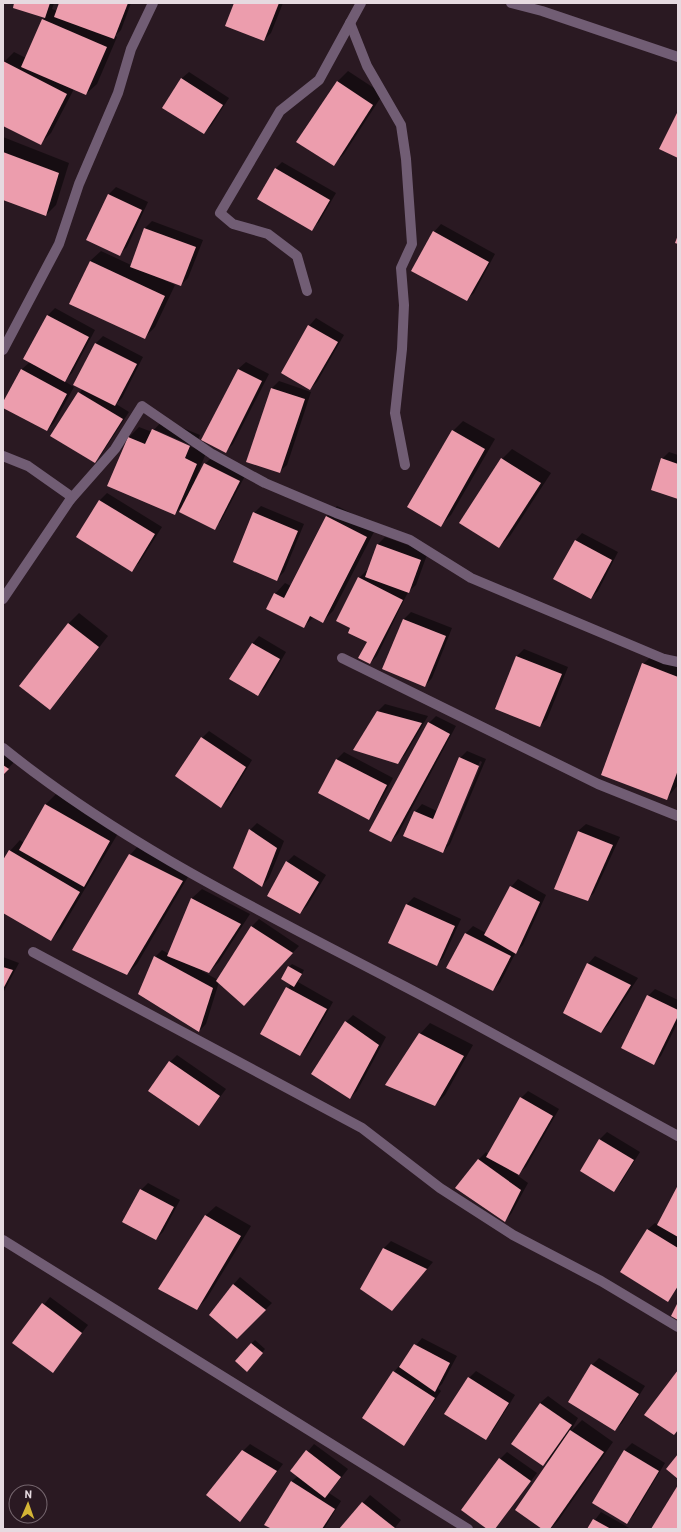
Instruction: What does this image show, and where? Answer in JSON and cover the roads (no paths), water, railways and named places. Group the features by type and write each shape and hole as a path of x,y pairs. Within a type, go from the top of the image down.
{"street":[{"path":"3,350 59,244 79,184 118,93 131,50 153,3"},
{"path":"308,291 297,256 268,234 233,224 220,213 280,111 319,80 361,3"},
{"path":"511,3 542,11 678,56"},
{"path":"350,23 367,66 401,125 406,159 412,244 401,268 404,305 395,413 405,465"},
{"path":"3,599 70,500 115,449 142,406 212,454 265,483 336,513 410,540 471,578 664,659 678,662"},
{"path":"3,456 28,466 72,498 70,500"},
{"path":"342,658 598,784 678,816"},
{"path":"3,748 30,770 126,834 234,896 444,1006 678,1136"},
{"path":"33,952 362,1128 440,1188 507,1231 601,1281 678,1327"},
{"path":"3,1240 468,1529"}]}
